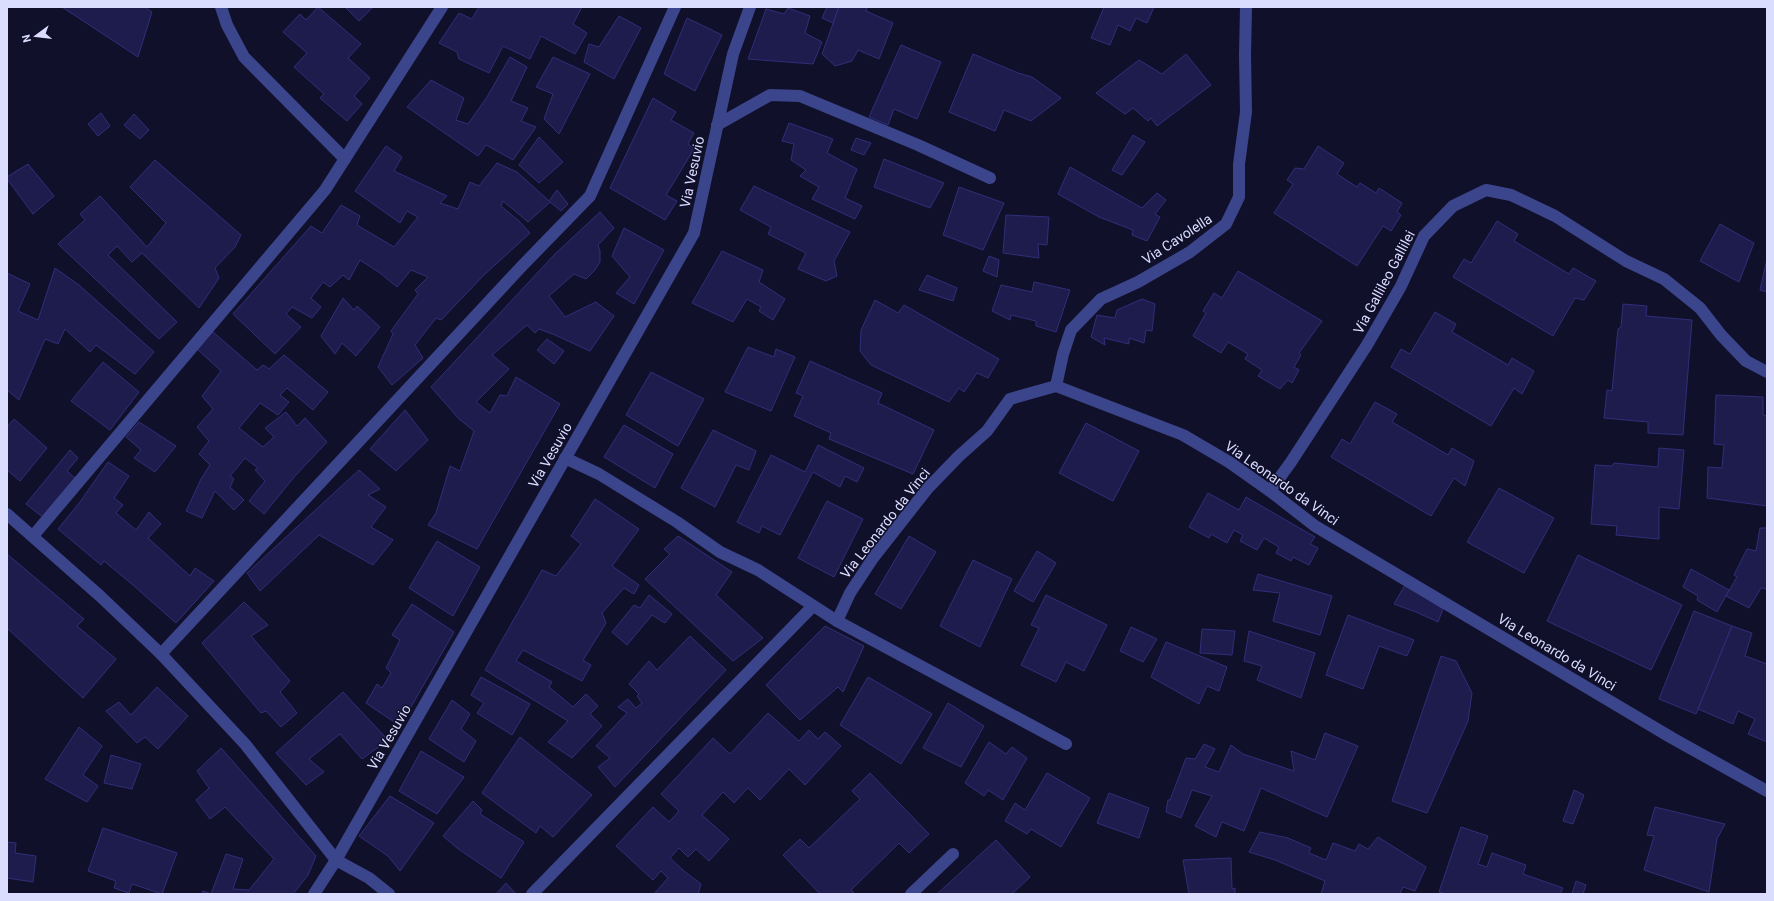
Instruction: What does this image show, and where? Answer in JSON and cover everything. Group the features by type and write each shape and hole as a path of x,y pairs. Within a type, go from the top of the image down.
{"street":[{"path":"221,7 227,25 244,57 345,159"},
{"path":"33,536 322,195 442,7"},
{"path":"161,654 500,289 590,196 675,7"},
{"name":"Via Vesuvio","path":"314,894 336,860 694,233 733,54 750,7"},
{"name":"Via Cavolella","path":"1056,386 1063,354 1072,330 1101,299 1138,282 1190,252 1226,224 1240,197 1239,164 1246,112 1246,7"},
{"path":"717,125 770,95 800,96 918,145 990,178"},
{"name":"Via Gallileo Gallilei","path":"1270,491 1291,462 1367,345 1402,286 1424,236 1453,206 1486,190 1511,195 1555,216 1626,261 1664,279 1700,308 1721,335 1746,361 1767,372"},
{"name":"Via Leonardo da Vinci","path":"837,621 850,593 873,558 928,488 987,430 1010,399 1056,386 1183,435 1229,462 1316,526 1665,734 1767,791"},
{"path":"565,458 598,474 677,522 720,552 758,570 837,621 1066,744"},
{"path":"7,514 100,596 161,654 245,744 336,860 369,878 389,894"},
{"path":"532,894 813,606"},
{"path":"911,894 953,854"}],"building":[{"path":"62,7 145,7 152,12 138,57"},
{"path":"318,7 361,44 348,58 370,78 354,96 362,104 347,121 320,98 324,94 294,67 307,53 283,32 300,14 306,20"},
{"path":"345,7 373,7 359,21"},
{"path":"479,7 582,7 573,24 587,33 575,54 541,36 530,59 503,46 489,73 459,59 457,52 439,43 459,13 472,19"},
{"path":"827,7 839,7 833,23 822,18"},
{"path":"839,7 867,7 866,11 893,23 879,59 858,50 852,61 835,66 822,54"},
{"path":"1104,7 1154,7 1147,23 1136,18 1130,31 1118,25 1110,45 1091,38"},
{"path":"788,8 810,16 805,33 822,42 813,64 748,59 766,9 784,14"},
{"path":"619,16 641,28 614,79 584,62 589,44 599,47"},
{"path":"687,18 722,35 695,91 664,74"},
{"path":"901,45 941,62 917,119 894,109 888,125 869,117"},
{"path":"973,54 1018,73 1032,77 1061,98 1031,121 1004,110 995,131 949,112"},
{"path":"1186,54 1211,85 1157,126 1151,118 1148,121 1133,108 1125,114 1096,93 1139,60 1162,74"},
{"path":"510,57 527,67 511,101 528,108 521,121 536,127 513,160 486,145 478,156 407,107 431,80 464,98 456,120 468,124 487,97"},
{"path":"553,57 590,74 559,134 544,119 553,94 536,87"},
{"path":"653,98 676,112 671,120 694,133 688,144 694,149 666,195 677,201 665,220 610,188"},
{"path":"101,113 110,126 98,136 88,124"},
{"path":"134,114 149,130 140,139 124,125"},
{"path":"789,123 833,139 827,153 857,169 845,198 862,206 855,219 812,199 819,187 800,176 806,170 791,160 794,144 782,141"},
{"path":"1133,135 1145,142 1122,175 1112,170"},
{"path":"539,137 563,162 539,183 519,165"},
{"path":"856,138 871,143 864,155 851,150"},
{"path":"386,146 402,157 394,171 447,196 440,203 458,209 470,182 479,186 497,163 517,172 549,201 557,190 568,204 561,211 550,202 528,222 503,201 501,206 519,221 530,233 484,275 441,320 436,318 415,345 423,358 392,385 378,367 393,334 391,331 418,294 415,290 428,277 411,270 397,287 380,273 360,260 349,280 343,275 330,287 323,282 311,298 321,307 312,318 292,307 286,314 301,327 275,354 233,314 311,226 322,233 341,205 360,216 357,225 394,247 418,217 407,211 400,223 355,191"},
{"path":"1318,146 1344,163 1337,174 1357,187 1360,183 1376,193 1379,188 1402,203 1397,212 1401,215 1391,231 1383,226 1357,266 1274,213 1293,184 1287,180 1295,168 1304,169"},
{"path":"884,159 944,183 930,208 874,187"},
{"path":"155,160 241,235 235,247 215,268 219,278 199,308 142,253 132,262 117,246 108,255 177,322 159,339 58,244 85,220 80,214 100,196 147,247 166,223 130,187"},
{"path":"28,164 54,196 33,214 7,179 7,177"},
{"path":"1070,167 1142,208 1157,193 1166,200 1155,214 1160,217 1147,241 1132,235 1133,230 1099,217 1058,194"},
{"path":"754,186 850,232 834,261 837,276 826,281 798,269 806,253 768,234 771,227 740,210"},
{"path":"959,187 1004,203 983,250 943,235"},
{"path":"600,212 614,228 598,245 600,251 600,262 595,270 586,279 574,274 549,296 565,317 596,302 614,316 590,351 539,329 535,333 527,325 492,355 509,369 476,402 490,413 500,395 507,396 516,377 560,404 477,549 428,525 436,513 450,466 460,471 474,431 459,419 431,387 555,254"},
{"path":"1006,215 1049,217 1047,245 1038,244 1039,258 1003,253"},
{"path":"1497,221 1518,234 1514,241 1569,274 1573,268 1596,281 1584,300 1575,298 1553,336 1453,277 1464,259 1471,263"},
{"path":"1720,224 1754,243 1739,282 1700,261"},
{"path":"624,228 664,250 634,304 616,293 630,277 612,256"},
{"path":"722,251 763,270 759,282 785,299 773,320 759,311 761,307 747,299 733,322 692,303"},
{"path":"989,256 999,260 997,277 983,271"},
{"path":"1767,259 1767,292 1760,290"},
{"path":"55,268 79,285 154,352 135,374 96,345 90,352 65,329 58,344 45,339 19,400 7,390 7,273 30,284 18,311 38,320"},
{"path":"1238,271 1322,321 1299,353 1301,355 1294,367 1299,370 1292,383 1288,380 1280,389 1258,376 1262,370 1245,359 1248,354 1228,342 1221,353 1193,336 1206,313 1203,311 1214,293 1222,298"},
{"path":"927,275 957,288 953,301 919,290"},
{"path":"1034,282 1070,290 1056,332 1036,326 1036,321 1011,315 1010,320 992,311 1001,285 1032,292"},
{"path":"343,298 354,310 357,306 380,327 356,356 342,343 335,354 321,336"},
{"path":"1142,299 1155,304 1152,331 1146,330 1144,343 1129,338 1129,344 1104,338 1105,345 1091,337 1097,315 1115,318 1117,310"},
{"path":"875,300 898,313 904,305 999,359 988,378 977,373 964,392 959,388 949,402 871,365 860,351 861,330"},
{"path":"1623,304 1647,306 1646,316 1692,320 1683,435 1648,433 1648,422 1604,418 1607,390 1612,391 1618,329 1621,327"},
{"path":"1435,312 1456,324 1452,332 1508,365 1512,358 1534,371 1522,394 1514,388 1491,426 1391,367 1401,349 1410,354"},
{"path":"213,332 257,370 263,365 269,369 284,355 328,392 313,410 287,388 280,395 289,402 278,415 260,403 239,428 263,447 274,437 265,428 286,412 297,426 305,418 327,442 295,476 264,514 249,501 265,481 255,470 258,468 245,458 230,476 234,479 230,487 244,500 234,510 215,491 202,518 186,511 201,479 210,465 199,454 209,441 197,427 213,409 202,396 221,371 196,348"},
{"path":"547,339 564,351 554,364 537,350"},
{"path":"748,347 774,357 776,349 795,357 771,411 725,392"},
{"path":"810,361 882,393 878,403 934,430 913,474 829,439 831,433 794,416 803,396 796,393"},
{"path":"103,362 139,392 110,430 71,401"},
{"path":"651,372 704,399 678,446 626,415"},
{"path":"1716,395 1763,397 1763,415 1767,416 1767,506 1707,498 1708,467 1722,468 1724,445 1714,444"},
{"path":"1375,402 1397,414 1392,422 1448,455 1452,448 1474,461 1465,486 1454,478 1431,516 1331,457 1342,439 1350,444"},
{"path":"405,410 428,440 396,471 370,449"},
{"path":"14,419 47,448 20,481 7,470 7,427"},
{"path":"139,422 176,446 155,472 134,458 141,450 126,437"},
{"path":"1086,423 1139,451 1113,501 1059,473"},
{"path":"624,425 673,454 655,488 604,457"},
{"path":"713,430 756,451 749,470 736,465 715,507 681,488"},
{"path":"818,445 864,468 857,482 845,476 840,487 813,472 780,535 762,526 759,533 737,522 771,455 805,472"},
{"path":"1659,448 1684,450 1679,509 1659,507 1659,539 1616,535 1617,526 1591,524 1595,465 1612,466 1614,463 1658,467"},
{"path":"70,450 78,458 67,471 78,481 44,518 26,504"},
{"path":"108,462 129,476 114,498 123,505 116,513 136,530 149,512 161,524 148,538 190,576 195,568 214,581 176,623 104,561 101,565 58,529 80,502"},
{"path":"359,470 380,489 368,495 386,507 371,527 393,540 373,565 319,535 260,591 247,573"},
{"path":"1499,488 1554,518 1524,573 1467,542"},
{"path":"1208,493 1239,510 1246,497 1315,537 1310,544 1318,548 1309,565 1293,557 1291,561 1276,553 1279,547 1264,538 1257,550 1240,541 1243,535 1234,530 1227,543 1211,534 1209,538 1189,527"},
{"path":"595,499 639,529 612,566 639,585 634,594 624,588 602,613 606,623 583,660 591,665 582,681 523,650 516,661 552,682 549,687 573,707 586,694 598,706 590,714 602,726 572,758 548,742 568,721 485,670 542,570 556,576 581,544 571,536"},
{"path":"827,501 863,519 834,577 798,558"},
{"path":"1767,523 1767,589 1761,588 1749,608 1726,596 1737,577 1734,575 1747,549 1756,551 1760,528 1766,528"},
{"path":"678,536 732,572 716,595 763,638 733,661 645,579 670,554 664,549"},
{"path":"909,536 936,552 901,609 875,594"},
{"path":"437,541 480,567 453,616 409,588"},
{"path":"1037,551 1056,563 1033,602 1014,591"},
{"path":"7,554 84,619 77,626 116,659 83,698 7,628"},
{"path":"1578,555 1682,605 1651,670 1547,621"},
{"path":"973,560 1012,579 980,647 940,626"},
{"path":"1691,569 1729,590 1717,612 1697,600 1698,596 1683,587"},
{"path":"1258,574 1332,596 1320,635 1273,621 1280,593 1253,590"},
{"path":"1405,585 1443,609 1438,622 1394,604"},
{"path":"649,595 672,614 665,623 652,615 627,645 612,632 634,605 640,608"},
{"path":"1046,595 1107,625 1084,671 1066,662 1056,682 1021,665 1039,628 1031,625"},
{"path":"244,602 268,625 251,636 290,681 280,692 297,713 281,727 266,711 261,713 202,643"},
{"path":"412,604 454,632 400,726 366,703 377,684 382,688 391,673 386,668 400,640 392,635"},
{"path":"1694,611 1732,626 1696,714 1659,699"},
{"path":"1348,615 1414,640 1407,656 1379,646 1363,689 1326,675"},
{"path":"825,626 864,646 843,692 838,687 800,720 766,685"},
{"path":"1732,626 1752,633 1745,656 1767,664 1767,742 1748,734 1755,719 1738,711 1733,724 1698,709"},
{"path":"1131,627 1157,639 1143,662 1120,651"},
{"path":"1202,629 1235,631 1232,655 1200,653"},
{"path":"1249,631 1315,653 1301,698 1257,680 1262,666 1244,661"},
{"path":"690,636 726,670 615,787 598,767 610,758 596,746 627,713 618,707 628,699 636,708 642,703 637,696 639,694 629,684 649,661 657,670"},
{"path":"1166,642 1227,667 1219,691 1207,686 1199,704 1151,677"},
{"path":"1441,656 1456,661 1472,693 1468,721 1427,813 1392,801"},
{"path":"481,677 530,704 512,735 477,713 484,703 471,695"},
{"path":"868,677 932,714 901,764 840,725"},
{"path":"157,687 188,716 158,749 145,737 137,743 106,711 119,702 131,715"},
{"path":"343,692 388,740 362,759 340,734 309,759 324,772 306,785 276,753"},
{"path":"452,700 470,714 461,729 476,741 464,762 429,739"},
{"path":"948,703 984,726 961,767 923,748"},
{"path":"768,713 799,741 809,730 818,739 825,732 841,746 805,785 789,769 760,800 748,788 734,803 723,792 702,815 729,839 709,861 696,849 688,857 679,848 670,858 701,884 698,894 654,894 668,878 661,871 653,880 616,846 653,807 669,822 679,811 661,794 713,738 730,754"},
{"path":"79,727 102,746 83,775 98,786 87,802 45,779"},
{"path":"1325,733 1358,746 1327,817 1261,788 1244,831 1222,822 1216,837 1195,826 1212,796 1192,790 1181,818 1166,812 1168,800 1170,800 1186,758 1195,759 1204,744 1215,749 1205,767 1219,772 1231,745 1243,754 1294,771 1291,751 1315,760"},
{"path":"520,737 592,795 553,837 540,826 536,833 482,793"},
{"path":"989,742 1006,754 1012,747 1027,758 1003,800 988,790 984,796 965,783"},
{"path":"221,748 316,856 308,875 293,894 211,894 226,854 243,859 233,889 249,890 274,859 225,807 210,819 196,800 209,788 197,771"},
{"path":"421,751 464,777 437,814 399,791"},
{"path":"111,755 141,764 132,789 104,783"},
{"path":"870,773 929,834 909,853 899,843 851,890 855,894 820,894 783,855 800,839 809,848 860,799 852,791"},
{"path":"1047,773 1090,798 1061,847 1031,829 1027,834 1005,821 1015,803 1025,810"},
{"path":"1574,790 1584,795 1573,824 1563,821"},
{"path":"1109,793 1149,808 1139,838 1097,823"},
{"path":"390,796 434,823 400,871 388,856 359,836"},
{"path":"473,801 482,810 480,814 524,842 501,878 457,848 443,836"},
{"path":"1655,807 1725,824 1717,839 1709,892 1644,870 1654,836 1647,835"},
{"path":"1461,827 1488,836 1478,864 1487,867 1492,853 1526,865 1523,874 1563,888 1560,894 1446,894 1439,892"},
{"path":"103,828 177,853 162,894 132,884 129,893 114,888 116,881 88,871"},
{"path":"1260,832 1288,838 1311,848 1309,853 1326,860 1333,843 1355,851 1359,844 1368,849 1378,837 1426,867 1415,891 1403,887 1400,894 1321,894 1325,881 1275,860 1249,852"},
{"path":"996,840 1030,877 1012,894 937,894"},
{"path":"7,842 16,843 15,853 36,856 33,882 7,878"},
{"path":"1231,858 1232,889 1235,888 1235,894 1189,894 1183,860"},
{"path":"1576,881 1586,885 1583,894 1572,894"},
{"path":"506,883 516,894 496,894"},
{"path":"203,891 211,894 202,894"}]}
